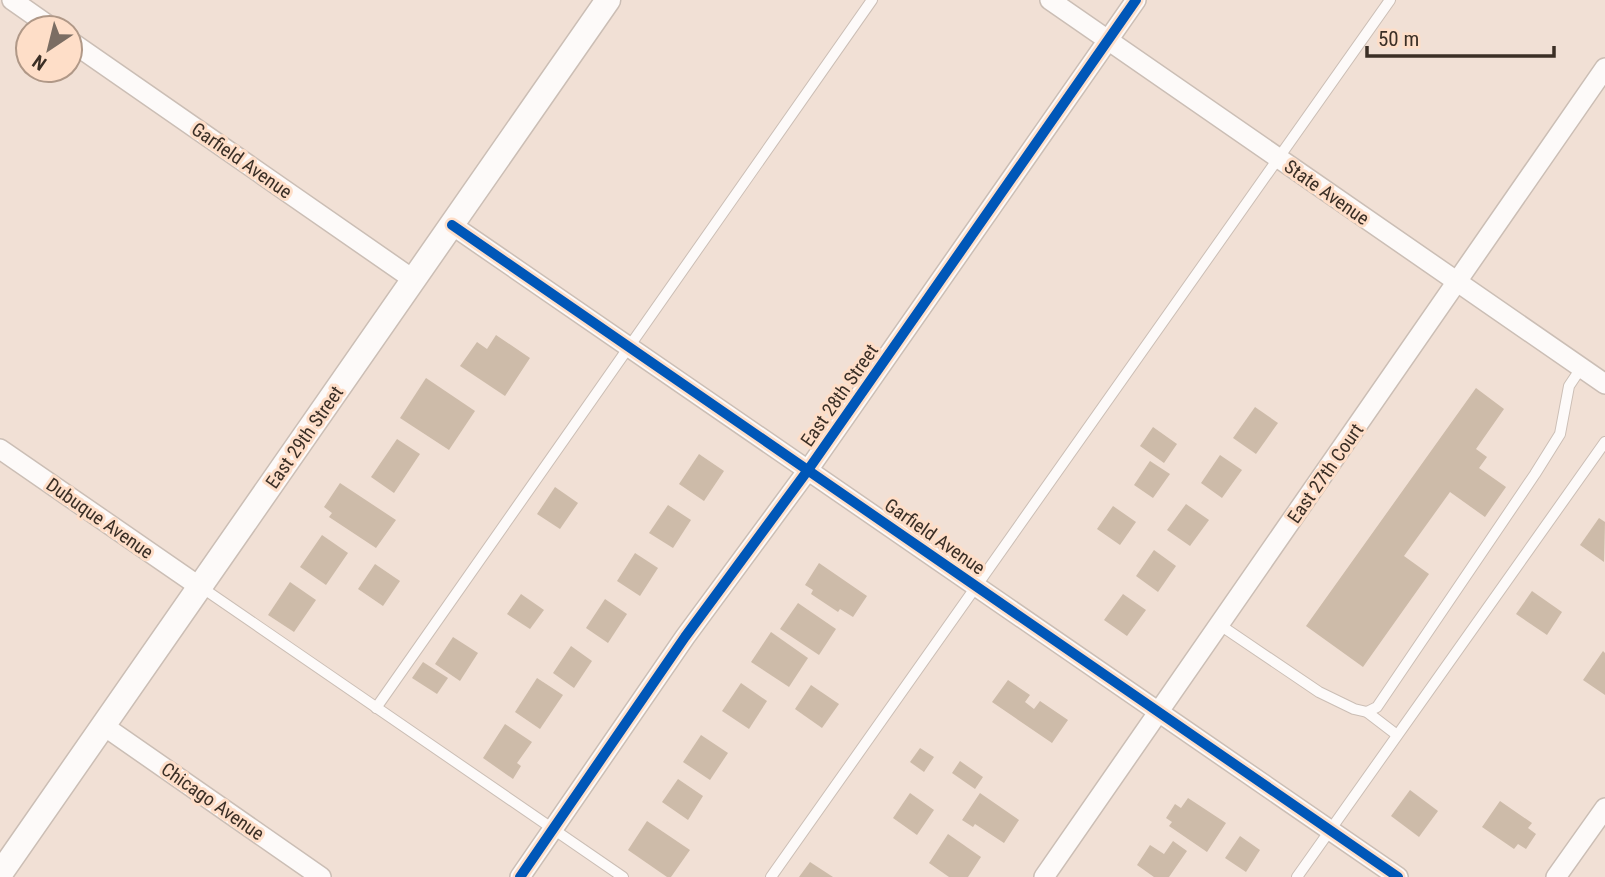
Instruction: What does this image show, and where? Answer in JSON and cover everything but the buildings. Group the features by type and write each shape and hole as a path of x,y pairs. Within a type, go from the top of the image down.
{"street":[{"path":"12,0 32,14"},
{"name":"East 29th Street","path":"0,874 608,0"},
{"name":"State Avenue","path":"1050,0 1605,384"},
{"name":"East 28th Street","path":"520,877 685,638 808,470 1136,0"},
{"name":"Garfield Avenue","path":"84,51 414,279"},
{"name":"East 27th Court","path":"1044,877 1605,68"},
{"name":"Garfield Avenue","path":"452,225 1398,877"},
{"name":"Dubuque Avenue","path":"0,449 200,587"},
{"name":"Chicago Avenue","path":"104,726 321,877"},
{"path":"1556,877 1605,808"}],"lane":[{"path":"376,708 872,0"},
{"path":"771,877 1390,0"},
{"path":"1367,712 1377,707 1560,434 1569,386 1581,368"},
{"path":"1297,877 1605,442"},
{"path":"200,587 623,877"},
{"path":"1220,625 1319,692 1354,709 1367,712 1397,735"}],"cycle path":[{"path":"520,877 685,637 808,470 1136,0"},
{"path":"452,225 1398,877"}]}
